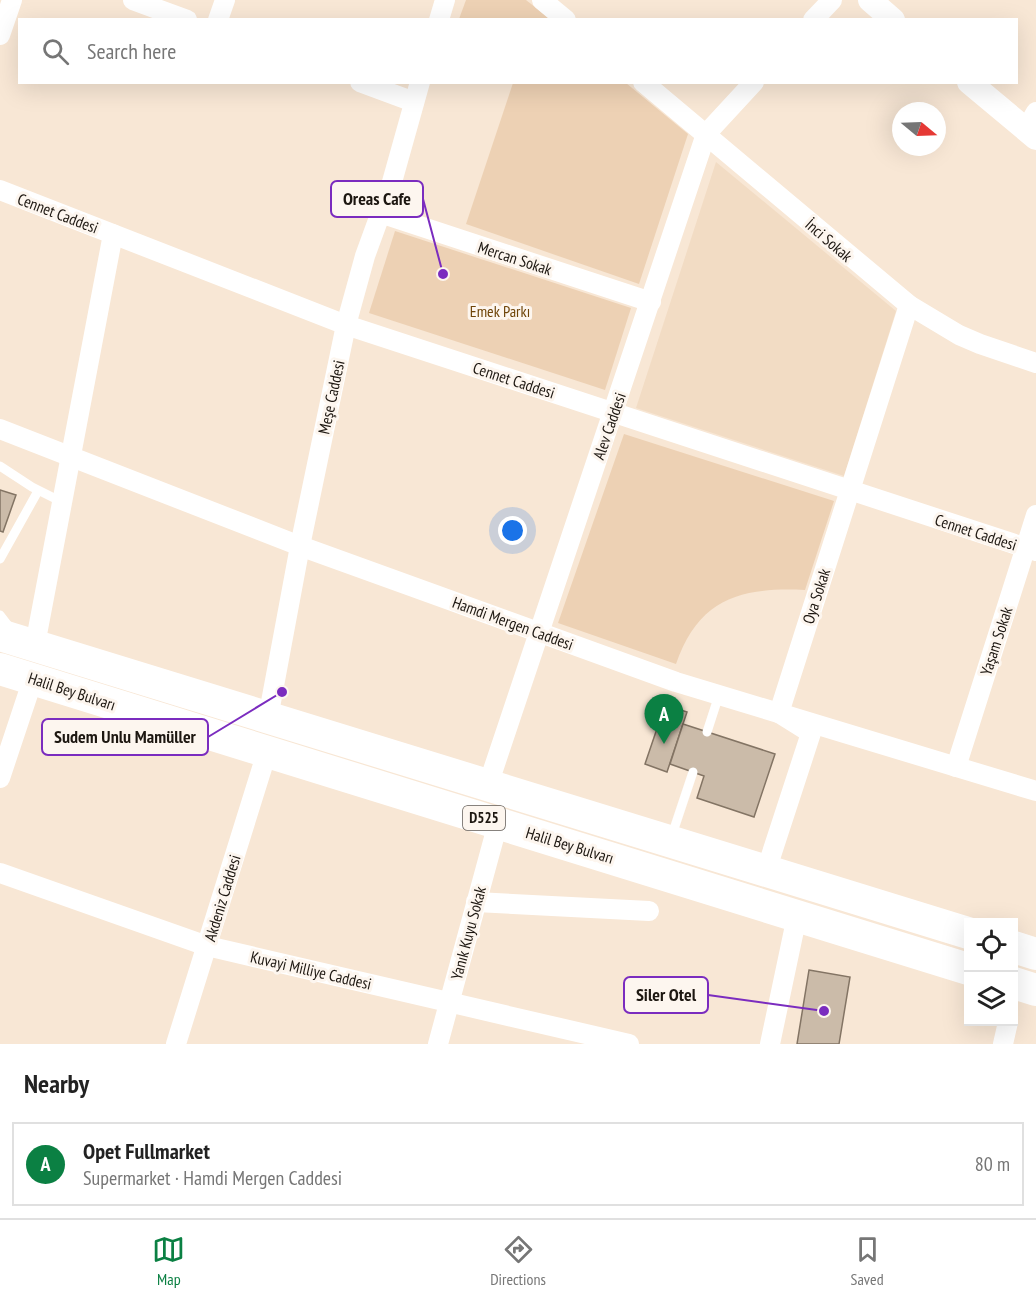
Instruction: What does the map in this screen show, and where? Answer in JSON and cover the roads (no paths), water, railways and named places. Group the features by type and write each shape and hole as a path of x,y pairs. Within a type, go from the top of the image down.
{"highway":[{"name":"Halil Bey Bulvarı","path":"18,640 964,931"},
{"name":"Halil Bey Bulvarı","path":"0,669 964,967"},
{"path":"1018,948 1036,954"}],"street":[{"path":"0,35 12,0"},
{"path":"133,0 181,18"},
{"path":"219,18 225,0"},
{"path":"440,18 445,0"},
{"path":"542,0 564,18"},
{"path":"815,18 832,0"},
{"path":"870,0 891,18"},
{"path":"365,84 414,102"},
{"name":"Meşe Caddesi","path":"268,718 300,546 346,325 365,256 392,182 419,84"},
{"name":"İnci Sokak","path":"645,84 862,268 909,305 959,335 1036,363"},
{"name":"Alev Caddesi","path":"488,785 706,134 752,84"},
{"path":"972,84 1033,126"},
{"name":"Cennet Caddesi","path":"0,190 346,325 1031,549"},
{"name":"Mercan Sokak","path":"380,213 651,302"},
{"path":"18,640 62,502 114,234"},
{"name":"Oya Sokak","path":"779,713 909,305"},
{"name":"Hamdi Mergen Caddesi","path":"0,429 300,546 676,682 1036,791"},
{"name":"Yaşam Sokak","path":"956,767 1031,549 1036,515"},
{"path":"0,778 33,679"},
{"path":"766,871 811,733 779,713"},
{"name":"Akdeniz Caddesi","path":"176,1044 267,753"},
{"name":"Yanık Kuyu Sokak","path":"438,1044 498,823"},
{"name":"Kuvayi Milliye Caddesi","path":"0,873 207,946 628,1044"},
{"path":"476,902 649,911"},
{"path":"770,1044 797,916"},
{"path":"1003,1044 1007,1026"}],"lane":[{"path":"0,466 62,502"},
{"path":"0,559 38,490"},
{"path":"0,615 18,640"},
{"path":"707,732 719,695"},
{"path":"670,841 693,772"}],"place":[{"name":"Oreas Cafe","path":"443,274"},
{"name":"Sudem Unlu Mamüller","path":"282,692"},
{"name":"Opet Fullmarket","path":"664,744"},
{"name":"Siler Otel","path":"824,1011"}],"park label":[{"name":"Emek Parkı","path":"500,311"}]}
